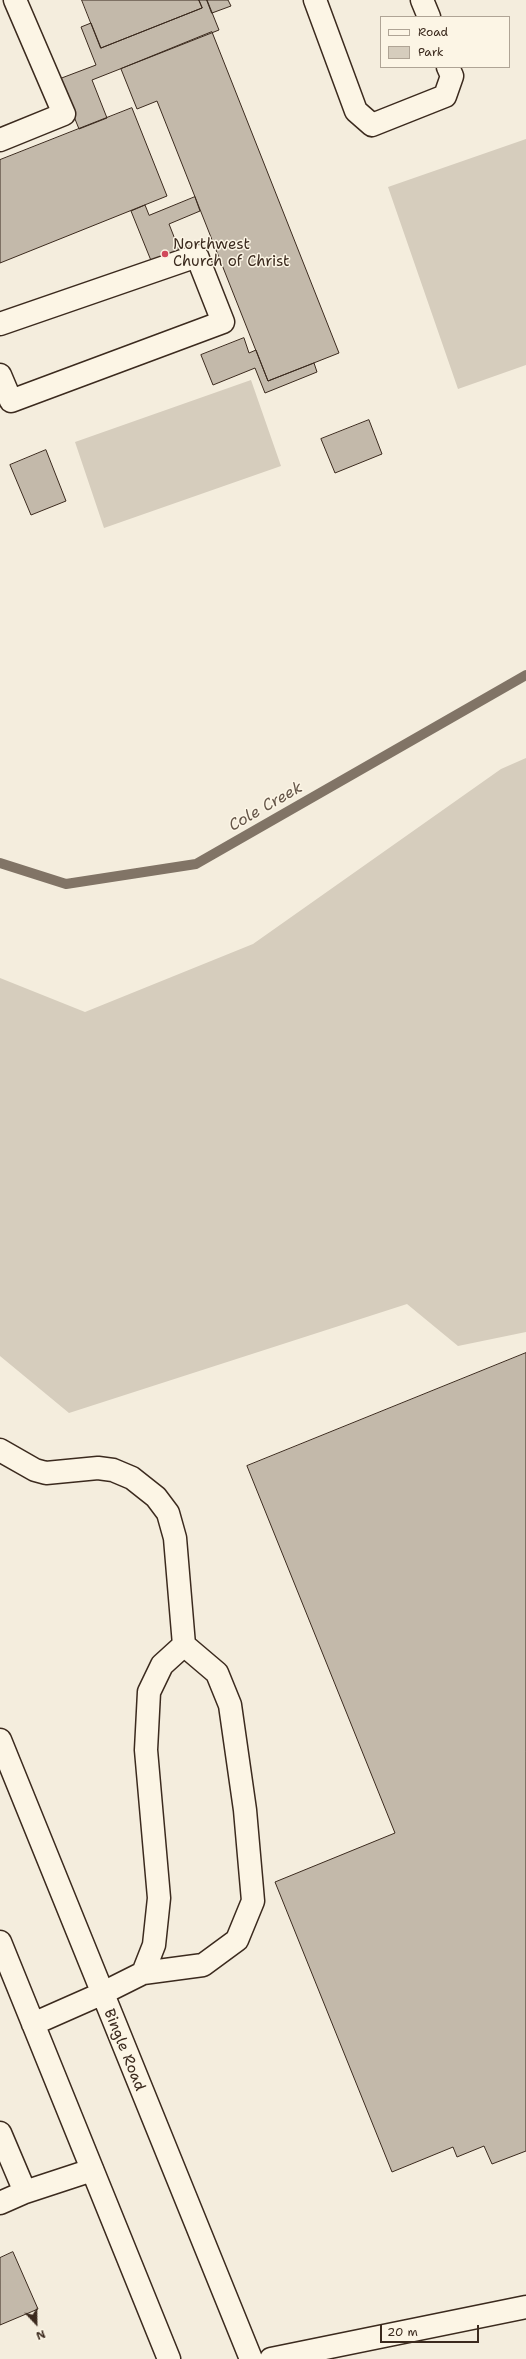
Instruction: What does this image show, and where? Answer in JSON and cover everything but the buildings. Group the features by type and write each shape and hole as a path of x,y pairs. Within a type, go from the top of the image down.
{"main road":[{"path":"0,140 64,114 15,0"},
{"path":"315,0 356,111 372,125 446,96 452,76 448,68"},
{"path":"422,0 429,16"},
{"path":"0,324 198,256 223,322 11,401 0,375"},
{"path":"0,1450 35,1470 46,1473 98,1468 113,1470 132,1478 156,1497 168,1513 175,1538 184,1646 217,1674 230,1705 245,1810 253,1901 237,1940 203,1965 143,1973 101,1994 33,2024"},
{"path":"143,1973 154,1944 159,1898 146,1750 149,1692 162,1666 184,1646"},
{"name":"Bingle Road","path":"0,1740 101,1994 251,2359"},
{"path":"0,1942 169,2359"},
{"path":"0,2134 25,2192"},
{"path":"0,2203 25,2192 92,2170"},
{"path":"271,2359 526,2308"}],"green space":[{"path":"526,139 526,365 458,389 388,187"},
{"path":"251,380 281,466 104,528 75,442"},
{"path":"526,758 526,1332 458,1346 407,1304 69,1413 0,1356 0,978 85,1012 253,944 501,769"}],"waterway":[{"name":"Cole Creek","path":"0,863 66,884 196,864 526,675"}],"place":[{"name":"Northwest Church of Christ","path":"165,254"}]}
